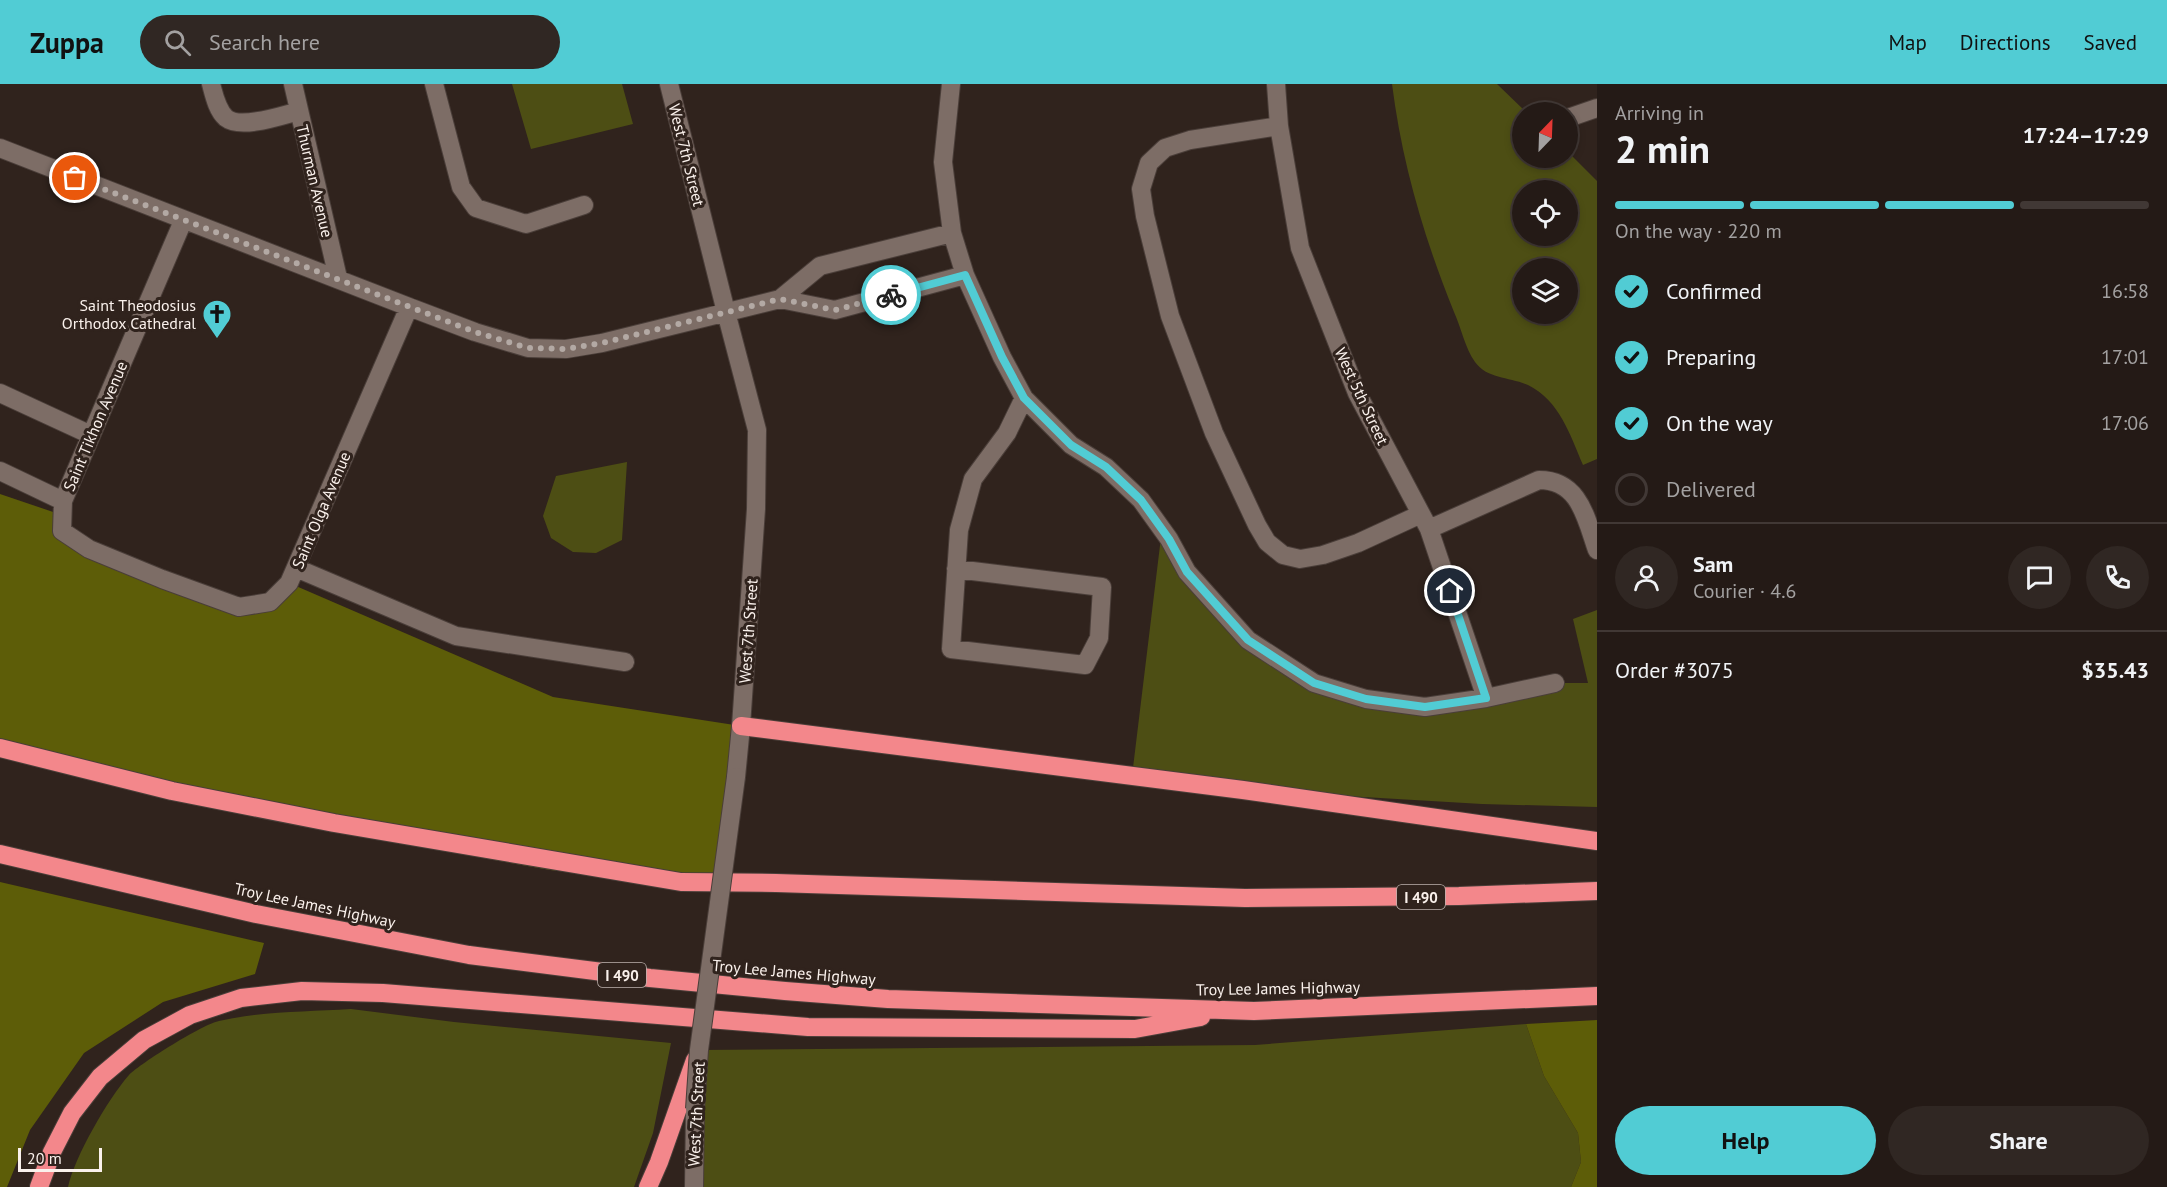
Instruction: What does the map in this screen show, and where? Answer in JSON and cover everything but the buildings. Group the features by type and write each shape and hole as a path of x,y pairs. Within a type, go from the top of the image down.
{"highway":[{"path":"741,726 1243,790 1597,841"},
{"name":"I 490","path":"0,748 172,791 311,819 681,882 1245,898 1459,896 1597,891"},
{"name":"Troy Lee James Highway","path":"0,854 256,914 392,941 469,955 650,978 888,999 1254,1011 1597,996"},
{"path":"39,1187 52,1152 72,1113 100,1077 144,1040 190,1015 241,998 302,991 383,993 808,1027 1135,1029 1254,1011"},
{"path":"648,1187 687,1108"}],"street":[{"path":"211,84 221,111 231,120 252,122 299,111"},
{"name":"Thurman Avenue","path":"293,84 338,278"},
{"path":"434,84 461,187 476,208 526,224 584,205"},
{"name":"West 7th Street","path":"669,84 757,430 756,509 736,777 699,1050 687,1108 693,1187"},
{"path":"951,84 943,162 952,233 965,275 1002,357 1024,398 1071,445 1106,467 1141,500 1169,539 1187,572 1248,640 1314,683 1366,699 1425,707 1486,698 1555,683"},
{"name":"West 5th Street","path":"1276,84 1279,126 1300,248 1357,393 1425,521 1486,698"},
{"path":"1578,115 1597,108"},
{"path":"1279,126 1191,140 1165,148 1149,163 1141,189 1145,216 1170,316 1214,433 1267,542 1283,555 1300,559 1323,555 1539,480 1549,480 1571,492 1581,502 1597,550"},
{"path":"0,148 183,221 338,278 409,308 528,348 566,349 602,343 780,299 835,310 965,275"},
{"name":"Saint Tikhon Avenue","path":"162,579 88,549 62,531 63,501 183,221"},
{"path":"780,299 820,266 952,233"},
{"name":"Saint Olga Avenue","path":"162,579 239,607 270,602 289,583 409,308"},
{"path":"0,393 91,435"},
{"path":"956,569 1102,587 1099,638 1084,665 951,649 956,569 959,530 973,479 1007,433 1024,398"},
{"path":"0,471 63,501"},
{"path":"296,568 456,636 626,662"}],"shaded area":[{"path":"512,84 622,84 633,124 531,149"},
{"path":"1392,84 1497,84 1516,102 1512,102 1512,168 1578,168 1578,162 1597,181 1597,459 1583,465 1563,420 1556,409 1539,392 1521,382 1486,372 1475,362 1443,284 1424,228 1402,143"},
{"path":"627,462 622,540 596,553 573,552 551,538 543,516 556,476"},
{"path":"0,494 62,515 62,531 239,607 289,583 553,697 741,726 720,889 550,870 365,837 0,757"},
{"path":"1162,529 1248,640 1314,683 1425,707 1555,683 1588,683 1573,619 1597,610 1597,807 1482,804 1243,790 1132,776"},
{"path":"0,882 264,943 255,974 163,1002 84,1053 30,1130 7,1187 0,1187"},
{"path":"351,1009 454,1022 671,1043 653,1133 634,1187 68,1187 85,1144 121,1085 136,1069 172,1045 219,1021 268,1014"},
{"path":"1597,1020 1597,1187 1571,1187 1581,1162 1578,1133 1544,1076 1526,1024"},
{"path":"1526,1024 1544,1076 1578,1133 1581,1162 1571,1187 694,1187 699,1050 1255,1045"}],"way so far":[{"path":"75,178 183,221 338,278 409,308 528,348 566,349 602,343 780,299 835,310 891,295"}],"place":[{"name":"Saint Theodosius Orthodox Cathedral","path":"217,340"}],"route":[{"path":"891,295 965,275 1002,357 1024,398 1071,445 1106,467 1141,500 1169,539 1187,572 1248,640 1314,683 1366,699 1425,707 1486,698 1450,591"}]}
